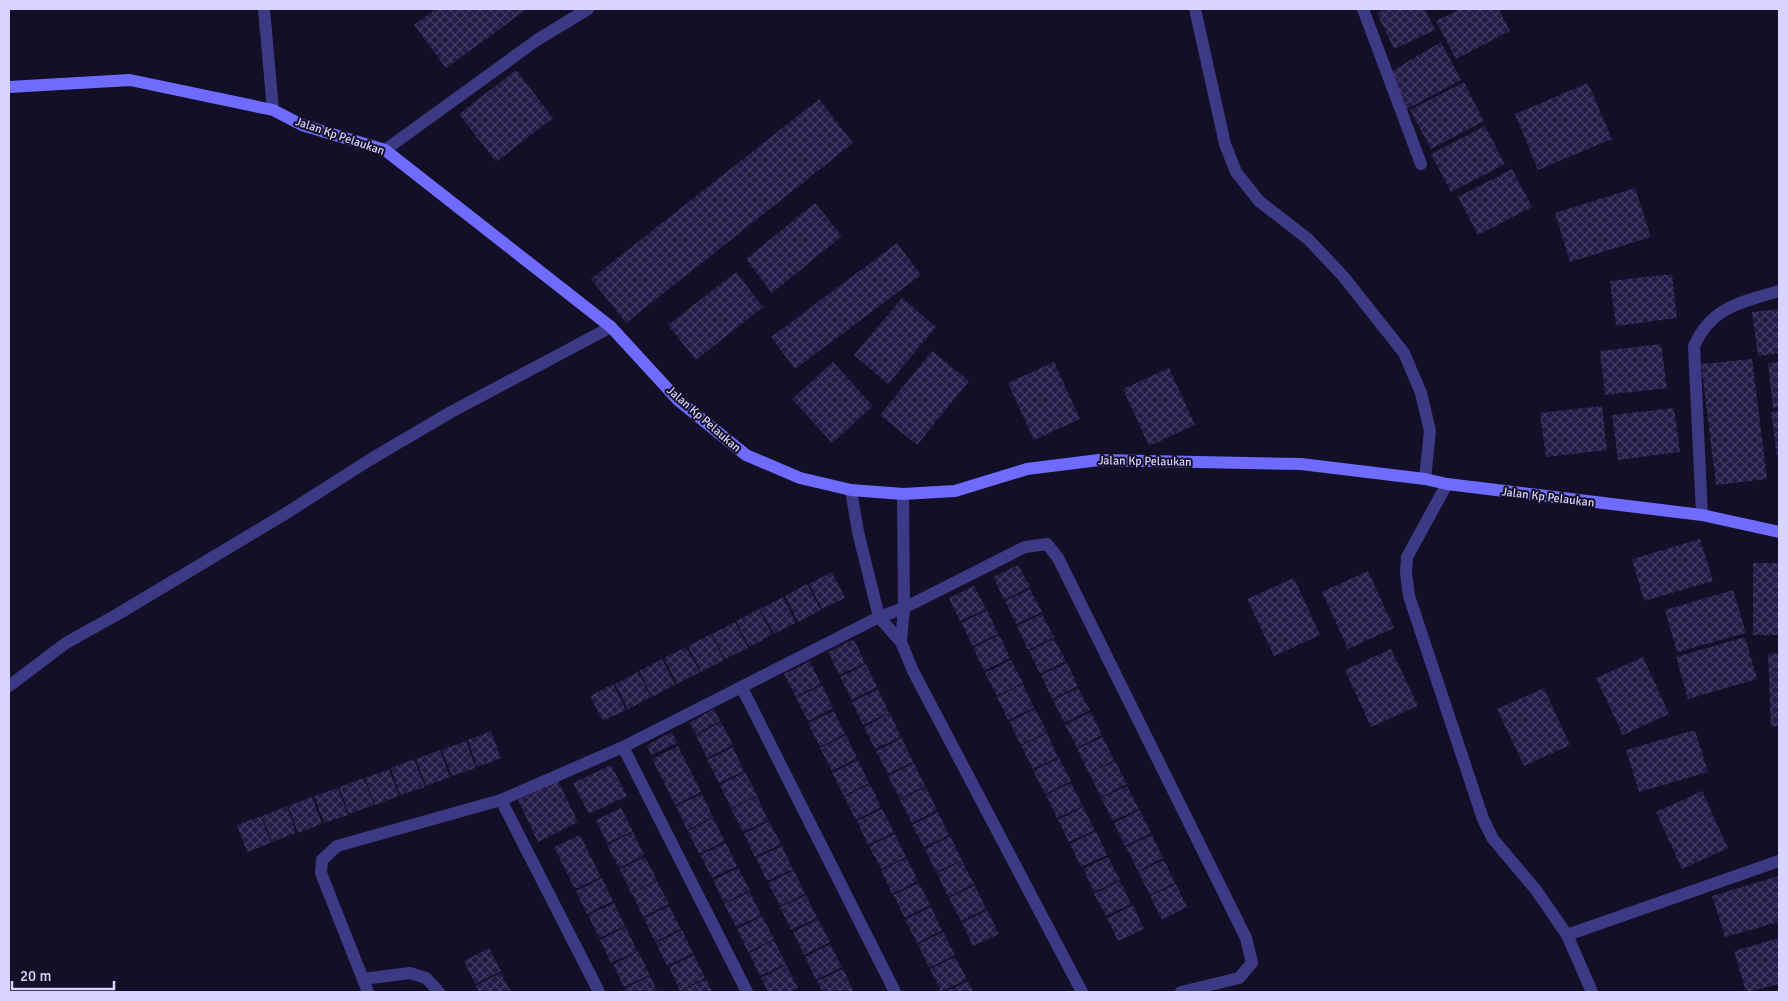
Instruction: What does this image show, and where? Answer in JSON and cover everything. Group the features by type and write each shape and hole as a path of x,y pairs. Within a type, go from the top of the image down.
{"street":[{"path":"264,9 273,110"},
{"path":"385,150 537,40 588,9"},
{"path":"1195,9 1225,144 1236,172 1259,202 1308,239 1344,276 1404,353 1422,393 1430,431 1425,479"},
{"path":"1363,9 1421,164"},
{"name":"Jalan Kp Pelaukan","path":"9,87 130,80 273,110 302,125 385,150 611,327 678,400 746,455 800,478 851,490 903,494 955,491 1027,470 1099,460 1301,464 1702,516 1779,532"},
{"path":"1702,516 1694,346 1703,328 1717,314 1745,301 1779,291"},
{"path":"9,686 66,643 288,512 371,459 451,412 611,327"},
{"path":"1448,484 1407,558 1406,572 1409,596 1484,819 1493,839 1536,890 1567,936 1592,992"},
{"path":"851,490 858,532 879,617 902,642 913,671 1082,992"},
{"path":"902,642 904,608 903,494"},
{"path":"368,992 321,873 322,860 337,846 501,800 623,747 879,617 904,608 1025,546 1047,544 1058,558 1246,938 1252,963 1240,978 1181,992"},
{"path":"742,688 895,992"},
{"path":"623,747 748,992"},
{"path":"501,800 599,992"},
{"path":"1567,936 1779,862"},
{"path":"363,979 410,973 426,978 439,992"}],"building":[{"path":"436,9 527,9 446,68 414,25"},
{"path":"1386,9 1425,9 1435,30 1394,49 1377,13"},
{"path":"1460,9 1499,9 1510,31 1456,59 1436,21"},
{"path":"1441,42 1461,80 1407,109 1392,71"},
{"path":"516,70 553,118 496,162 459,114"},
{"path":"1464,82 1484,121 1431,149 1410,110"},
{"path":"1588,83 1612,139 1538,170 1515,114"},
{"path":"819,99 853,143 626,323 591,279"},
{"path":"1485,126 1505,164 1451,192 1431,154"},
{"path":"1512,169 1532,207 1478,235 1458,197"},
{"path":"1635,188 1651,237 1570,262 1555,213"},
{"path":"815,203 842,236 772,293 746,259"},
{"path":"897,243 921,275 795,369 771,337"},
{"path":"736,272 763,307 696,360 668,325"},
{"path":"1672,274 1677,318 1616,326 1610,281"},
{"path":"902,298 936,327 888,384 854,355"},
{"path":"1779,309 1779,353 1758,356 1752,312"},
{"path":"1661,344 1667,388 1605,395 1600,351"},
{"path":"932,351 969,381 917,445 880,415"},
{"path":"1752,359 1767,479 1716,485 1701,364"},
{"path":"833,362 873,406 832,443 792,399"},
{"path":"1054,362 1080,419 1034,440 1008,383"},
{"path":"1779,362 1779,407 1773,408 1768,363"},
{"path":"1169,368 1195,425 1149,446 1123,389"},
{"path":"1602,406 1607,450 1546,457 1540,413"},
{"path":"1674,408 1680,452 1618,460 1612,415"},
{"path":"1779,411 1779,455 1777,456 1771,412"},
{"path":"1700,539 1713,581 1644,601 1632,559"},
{"path":"1753,563 1779,563 1779,635 1753,635"},
{"path":"1018,565 1030,587 1004,600 993,577"},
{"path":"1368,571 1394,628 1348,649 1322,592"},
{"path":"832,572 845,598 822,609 809,584"},
{"path":"1294,578 1320,635 1274,656 1247,599"},
{"path":"807,584 821,610 798,622 785,596"},
{"path":"974,586 986,609 960,621 949,598"},
{"path":"1030,589 1042,612 1016,624 1005,601"},
{"path":"1733,590 1746,633 1677,652 1665,610"},
{"path":"783,597 796,623 774,634 760,609"},
{"path":"759,609 772,635 749,647 736,621"},
{"path":"987,610 998,634 973,646 961,623"},
{"path":"1042,614 1054,637 1028,650 1017,626"},
{"path":"735,622 748,648 725,659 712,634"},
{"path":"711,634 724,660 701,672 688,646"},
{"path":"999,635 1010,658 984,671 973,648"},
{"path":"1745,637 1757,679 1688,699 1676,657"},
{"path":"854,639 865,663 839,675 828,652"},
{"path":"1054,639 1066,661 1040,674 1029,651"},
{"path":"686,647 700,672 677,684 664,658"},
{"path":"1391,649 1418,706 1371,727 1345,670"},
{"path":"1779,653 1779,726 1771,726 1768,654"},
{"path":"1643,657 1669,714 1623,735 1596,678"},
{"path":"662,659 675,685 652,697 639,671"},
{"path":"1011,660 1023,683 997,696 985,673"},
{"path":"810,661 821,684 796,697 784,674"},
{"path":"1067,663 1078,686 1052,699 1041,675"},
{"path":"866,664 877,687 852,700 840,677"},
{"path":"638,672 651,697 628,709 615,684"},
{"path":"613,684 626,710 603,721 590,696"},
{"path":"1023,684 1034,708 1008,720 997,697"},
{"path":"822,685 833,708 808,721 796,698"},
{"path":"1078,688 1090,710 1064,723 1053,700"},
{"path":"1544,688 1570,745 1524,766 1497,709"},
{"path":"878,689 889,713 863,725 852,702"},
{"path":"714,709 720,721 696,734 689,723"},
{"path":"1035,709 1047,732 1021,745 1009,722"},
{"path":"834,711 845,734 820,747 808,723"},
{"path":"1091,712 1102,735 1077,748 1065,725"},
{"path":"890,713 901,737 875,749 864,727"},
{"path":"721,722 733,745 707,758 696,735"},
{"path":"1695,730 1708,772 1639,792 1626,750"},
{"path":"491,731 501,758 477,767 468,740"},
{"path":"672,732 677,743 651,755 647,745"},
{"path":"1047,733 1058,757 1033,769 1021,746"},
{"path":"846,735 857,758 832,771 820,748"},
{"path":"1103,737 1114,760 1089,773 1077,749"},
{"path":"902,738 913,762 888,774 876,751"},
{"path":"466,741 476,768 452,776 442,750"},
{"path":"678,746 701,792 675,805 652,759"},
{"path":"733,747 744,771 719,783 707,760"},
{"path":"440,750 450,777 426,786 416,759"},
{"path":"1059,758 1071,781 1045,794 1033,771"},
{"path":"414,759 425,787 400,795 391,768"},
{"path":"858,760 869,783 844,796 832,773"},
{"path":"1115,761 1127,784 1101,797 1089,773"},
{"path":"914,763 925,786 900,799 888,776"},
{"path":"611,765 627,796 589,814 573,783"},
{"path":"389,769 399,796 375,805 365,778"},
{"path":"745,772 757,795 731,808 720,785"},
{"path":"364,778 374,805 349,814 339,787"},
{"path":"558,781 578,822 538,842 518,800"},
{"path":"1071,783 1083,806 1057,818 1046,795"},
{"path":"870,784 881,807 856,820 844,797"},
{"path":"1127,786 1139,809 1113,821 1101,798"},
{"path":"926,787 937,810 912,823 900,800"},
{"path":"338,788 348,815 324,823 314,796"},
{"path":"1702,791 1728,848 1682,869 1656,812"},
{"path":"702,794 713,817 687,830 676,806"},
{"path":"757,796 768,820 743,832 731,809"},
{"path":"312,797 322,824 298,833 288,806"},
{"path":"287,806 296,833 272,842 262,816"},
{"path":"1083,807 1095,830 1069,842 1058,820"},
{"path":"621,808 633,831 607,843 596,820"},
{"path":"882,809 894,832 868,845 857,821"},
{"path":"1140,810 1151,833 1125,846 1114,823"},
{"path":"938,812 949,835 924,847 912,825"},
{"path":"261,816 271,843 247,852 237,825"},
{"path":"713,818 725,841 699,854 688,831"},
{"path":"769,821 781,844 755,857 744,834"},
{"path":"1096,831 1107,855 1081,867 1070,844"},
{"path":"633,832 644,855 619,868 607,845"},
{"path":"895,834 906,857 881,869 869,846"},
{"path":"580,835 601,877 575,889 554,847"},
{"path":"1152,835 1163,858 1138,871 1126,847"},
{"path":"950,836 962,860 936,872 925,849"},
{"path":"726,843 737,866 712,878 700,855"},
{"path":"782,846 793,869 767,881 756,858"},
{"path":"645,857 657,880 631,893 620,869"},
{"path":"1108,857 1120,880 1094,892 1083,869"},
{"path":"907,858 918,881 892,894 881,870"},
{"path":"1164,860 1175,883 1150,895 1138,872"},
{"path":"962,861 974,884 948,897 937,873"},
{"path":"738,868 750,890 724,903 713,880"},
{"path":"794,870 805,894 780,906 768,883"},
{"path":"1779,876 1779,922 1725,937 1712,896"},
{"path":"602,878 613,901 587,914 576,891"},
{"path":"657,881 669,904 643,917 632,893"},
{"path":"1120,881 1131,904 1106,916 1094,894"},
{"path":"919,883 930,905 905,918 893,895"},
{"path":"1176,884 1187,907 1162,920 1150,896"},
{"path":"975,885 986,909 961,921 949,898"},
{"path":"750,892 761,915 736,927 724,904"},
{"path":"806,895 817,918 791,930 780,907"},
{"path":"614,903 625,926 599,938 588,915"},
{"path":"1133,905 1144,929 1118,941 1107,918"},
{"path":"669,906 681,929 655,942 644,918"},
{"path":"931,907 942,930 917,943 905,920"},
{"path":"987,910 999,934 973,946 962,923"},
{"path":"762,916 774,939 748,952 737,929"},
{"path":"818,919 830,942 804,955 793,932"},
{"path":"626,927 637,951 611,963 600,940"},
{"path":"682,930 693,953 667,966 656,943"},
{"path":"943,932 955,955 929,968 918,944"},
{"path":"1779,938 1779,984 1746,992 1734,951"},
{"path":"774,940 786,964 760,976 749,953"},
{"path":"830,944 842,967 816,980 805,957"},
{"path":"489,948 501,971 475,984 464,961"},
{"path":"638,951 650,975 624,987 613,965"},
{"path":"694,955 705,978 680,991 669,967"},
{"path":"955,957 967,979 941,992 930,969"},
{"path":"786,965 798,988 790,992 768,992 761,978"},
{"path":"843,969 854,992 822,992 817,981"},
{"path":"501,973 511,992 479,992 476,985"},
{"path":"650,976 658,992 626,992 624,989"},
{"path":"706,979 712,992 679,992"},
{"path":"968,981 973,992 945,992"}]}
